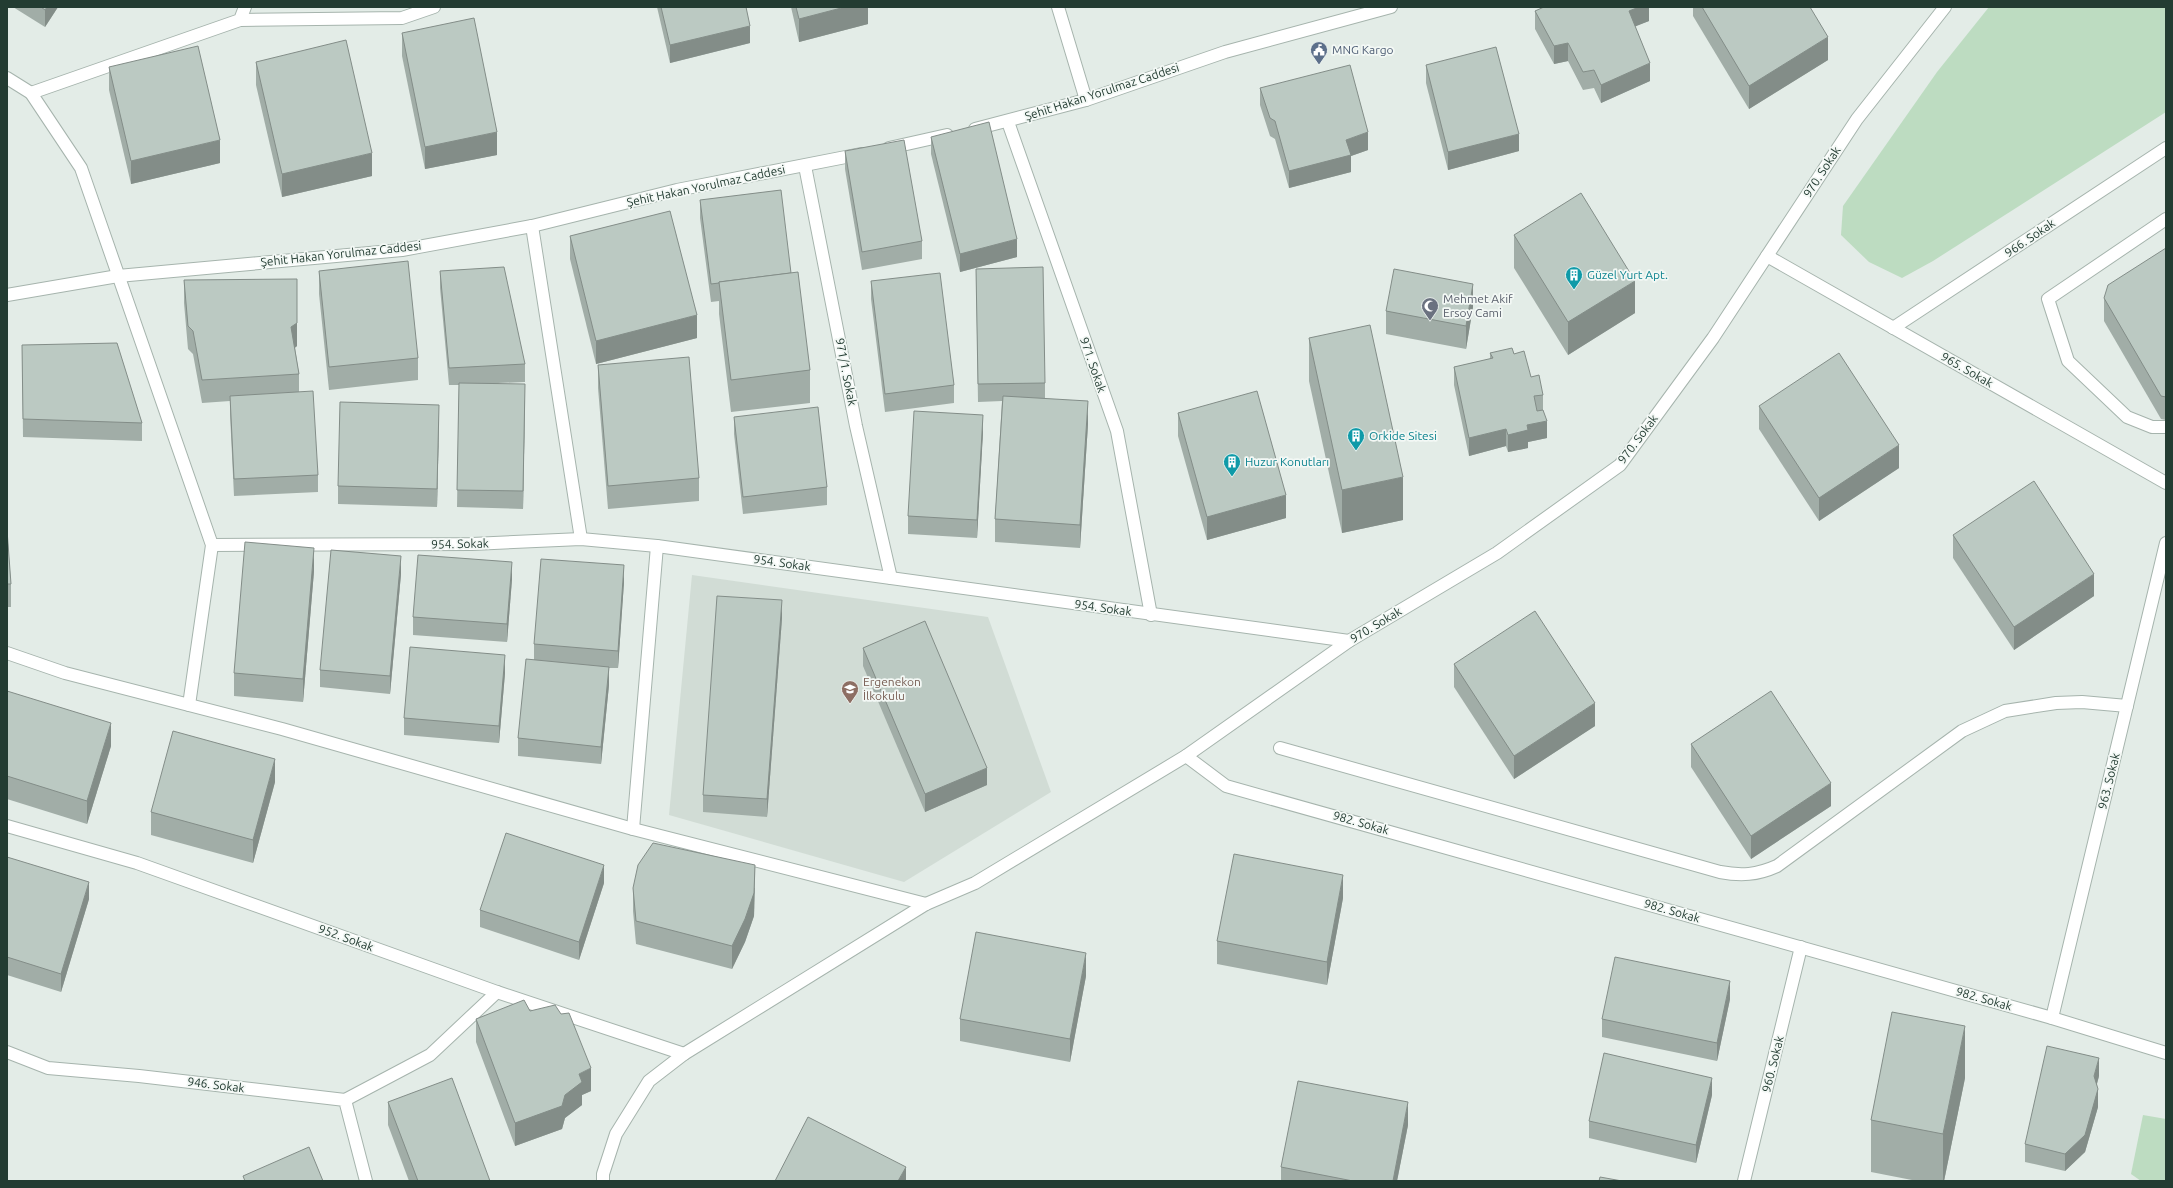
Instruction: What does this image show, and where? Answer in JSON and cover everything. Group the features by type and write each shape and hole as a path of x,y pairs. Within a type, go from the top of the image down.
{"street":[{"path":"240,20 245,7"},
{"path":"31,93 240,20 402,18 434,7"},
{"path":"1058,7 1086,100"},
{"name":"Şehit Hakan Yorulmaz Caddesi","path":"7,295 118,276 402,250 532,226 677,190 805,166 1008,122 1086,100 1225,52 1390,7"},
{"name":"970. Sokak","path":"603,1181 603,1174 616,1134 645,1087 649,1081 684,1054 926,904 975,883 1186,756 1349,641 1497,553 1620,464 1713,338 1857,119 1945,7"},
{"path":"7,78 31,93 81,168 212,545 189,705"},
{"name":"971. Sokak","path":"1008,122 1117,431 1151,615"},
{"name":"966. Sokak","path":"1893,328 2166,148"},
{"name":"971/1. Sokak","path":"805,166 856,426 891,578"},
{"path":"2166,219 2048,299 2068,361 2127,417 2152,428 2166,428"},
{"path":"532,226 581,539"},
{"name":"965. Sokak","path":"1767,256 2166,483"},
{"name":"954. Sokak","path":"212,545 472,544 581,539 657,546 1349,641"},
{"name":"963. Sokak","path":"2052,1018 2166,543"},
{"path":"633,829 657,546"},
{"path":"7,653 65,673 282,729 633,829 926,904"},
{"path":"1280,748 1720,872 1736,875 1751,875 1776,866 1962,731 2005,711 2056,703 2082,702 2127,706"},
{"name":"982. Sokak","path":"1186,756 1226,786 2052,1018 2166,1053"},
{"name":"952. Sokak","path":"7,826 137,863 497,992 684,1054"},
{"name":"960. Sokak","path":"1744,1181 1801,947"},
{"path":"366,1181 345,1100 430,1055 497,992"},
{"name":"946. Sokak","path":"7,1052 48,1068 139,1076 345,1100"}],"shaded area":[{"name":"Ergenekon İlkokulu","path":"692,575 988,617 1051,792 904,882 669,815"}],"green space":[{"path":"1989,7 2166,7 2166,112 1933,261 1902,278 1869,262 1841,235 1843,206 1937,72"},
{"path":"2143,1115 2166,1119 2166,1181 2141,1181 2131,1174"}],"building":[{"path":"661,7 746,7 750,26 670,45"},
{"path":"796,7 845,7 799,19"},
{"path":"1544,7 1639,7 1629,11 1650,63 1601,85 1594,70 1583,72 1568,43 1554,46 1535,11"},
{"path":"1702,7 1810,7 1828,37 1749,86"},
{"path":"474,18 497,132 425,147 402,33"},
{"path":"346,40 372,153 282,174 256,62"},
{"path":"198,46 220,140 131,161 109,67"},
{"path":"1496,47 1519,134 1448,152 1426,65"},
{"path":"1350,65 1368,132 1346,140 1351,155 1289,171 1275,121 1270,118 1260,88"},
{"path":"989,122 1017,239 960,254 931,137"},
{"path":"904,140 922,241 862,252 845,151"},
{"path":"781,190 791,273 711,284 700,200"},
{"path":"1581,193 1635,281 1568,322 1514,235"},
{"path":"670,211 697,315 596,341 570,236"},
{"path":"2166,248 2166,397 2161,396 2104,298 2108,285"},
{"path":"408,261 418,358 329,367 319,271"},
{"path":"504,267 525,364 449,368 440,271"},
{"path":"1043,267 1045,383 978,384 976,269"},
{"path":"1394,269 1473,284 1466,326 1386,311"},
{"path":"798,272 810,370 731,380 719,282"},
{"path":"940,273 954,385 885,394 871,281"},
{"path":"297,279 297,323 291,327 299,374 202,380 193,331 188,326 184,280"},
{"name":"Orkide Sitesi","path":"1370,325 1403,477 1342,490 1309,338"},
{"path":"117,343 142,423 23,419 22,345"},
{"path":"1512,348 1514,354 1524,351 1531,377 1539,375 1543,395 1534,396 1537,411 1543,410 1547,421 1527,425 1528,430 1508,435 1506,429 1469,438 1454,367 1493,358 1490,353"},
{"path":"1839,353 1899,445 1819,498 1759,406"},
{"path":"689,357 699,478 608,486 598,365"},
{"path":"459,383 525,384 523,491 457,490"},
{"path":"313,391 318,475 234,479 230,396"},
{"name":"Huzur Konutları","path":"1257,391 1286,495 1207,517 1178,413"},
{"path":"1003,396 1088,401 1080,525 995,519"},
{"path":"340,402 439,405 437,489 338,486"},
{"path":"818,407 827,487 743,497 734,417"},
{"path":"914,411 983,415 977,520 908,516"},
{"path":"2034,481 2094,574 2014,627 1953,535"},
{"path":"7,530 11,584 7,584"},
{"path":"245,542 314,548 303,679 234,673"},
{"path":"331,550 401,556 390,676 320,670"},
{"path":"418,555 512,562 507,624 413,617"},
{"path":"541,559 624,565 618,651 534,644"},
{"path":"717,596 782,600 767,799 703,795"},
{"path":"1535,611 1595,703 1514,756 1454,664"},
{"path":"925,621 987,768 925,794 863,648"},
{"path":"410,647 505,655 499,726 404,718"},
{"path":"526,659 609,667 601,747 518,738"},
{"path":"7,691 111,723 87,801 7,776"},
{"path":"1771,691 1831,783 1751,836 1691,744"},
{"path":"173,731 275,759 253,840 151,812"},
{"path":"506,833 604,865 579,942 480,910"},
{"path":"653,843 755,865 754,893 745,919 732,946 636,921 633,888 638,865"},
{"path":"1234,854 1343,875 1327,962 1217,941"},
{"path":"7,857 89,882 61,974 7,957"},
{"path":"976,932 1086,953 1070,1039 960,1019"},
{"path":"1615,957 1730,981 1717,1043 1602,1019"},
{"path":"524,1000 530,1011 555,1005 561,1014 569,1013 591,1068 579,1074 582,1082 565,1095 562,1106 515,1123 476,1019"},
{"path":"1892,1012 1965,1026 1943,1134 1871,1120"},
{"path":"2047,1046 2099,1058 2094,1076 2098,1089 2085,1135 2065,1154 2025,1144"},
{"path":"1604,1053 1712,1078 1696,1145 1589,1121"},
{"path":"452,1078 490,1181 418,1181 388,1102"},
{"path":"1298,1081 1408,1102 1393,1181 1353,1181 1281,1167"},
{"path":"808,1117 906,1167 898,1181 775,1181"},
{"path":"309,1147 323,1181 245,1181 243,1176"},
{"path":"1600,1177 1622,1181 1599,1181"}],"place":[{"name":"MNG Kargo","path":"1319,65"},
{"name":"Güzel Yurt Apt.","path":"1574,290"},
{"name":"Mehmet Akif Ersoy Cami","path":"1430,321"},
{"name":"Orkide Sitesi","path":"1356,451"},
{"name":"Huzur Konutları","path":"1232,477"},
{"name":"Ergenekon İlkokulu","path":"850,704"}]}
